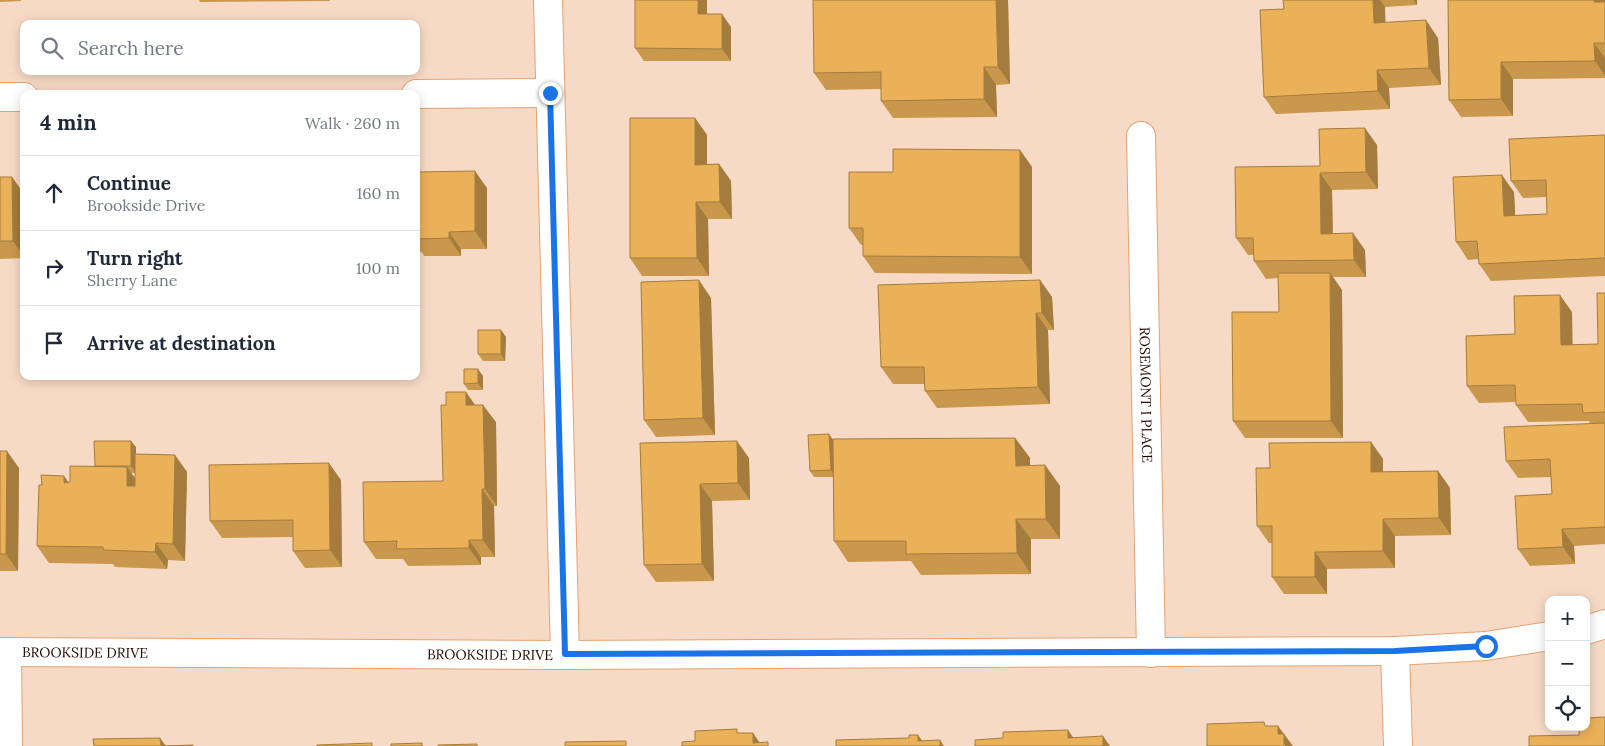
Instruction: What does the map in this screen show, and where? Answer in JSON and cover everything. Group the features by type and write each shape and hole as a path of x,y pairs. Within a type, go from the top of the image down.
{"street":[{"path":"548,0 565,654"},
{"path":"420,94 550,93"},
{"path":"0,97 20,97"},
{"name":"ROSEMONT I PLACE","path":"1141,136 1152,653"},
{"path":"1590,629 1605,624"},
{"name":"BROOKSIDE DRIVE","path":"3,652 565,654 1395,651 1486,646 1545,637"},
{"path":"1395,651 1398,746"},
{"path":"3,652 8,746"}],"building":[{"path":"635,0 698,0 698,14 722,14 722,49 635,48"},
{"path":"813,0 996,0 998,67 984,67 984,99 881,101 881,72 814,73"},
{"path":"1283,0 1373,0 1374,23 1426,20 1429,68 1377,70 1378,91 1264,97 1260,10 1284,9"},
{"path":"1448,0 1594,0 1594,2 1605,2 1605,43 1594,43 1595,61 1501,62 1501,99 1449,100"},
{"path":"630,118 695,118 695,165 719,164 720,202 696,202 697,258 630,258"},
{"path":"1365,128 1366,172 1320,173 1321,234 1353,233 1354,260 1254,261 1253,238 1236,238 1235,167 1320,166 1319,129"},
{"path":"1605,135 1605,258 1479,264 1477,241 1456,242 1453,177 1502,175 1504,216 1547,214 1546,180 1511,181 1509,139"},
{"path":"893,149 1020,150 1020,257 863,256 863,228 849,228 849,172 893,172"},
{"path":"475,171 475,231 449,232 449,238 420,239 420,172"},
{"path":"0,177 12,177 13,241 0,241"},
{"path":"1278,273 1330,273 1331,421 1233,421 1232,312 1279,312"},
{"path":"699,280 703,418 644,420 641,282"},
{"path":"1040,280 1042,313 1036,313 1038,387 925,391 924,367 881,367 878,285"},
{"path":"1597,293 1605,293 1605,412 1583,413 1582,404 1516,405 1515,385 1467,386 1466,336 1515,334 1514,296 1560,295 1561,345 1598,344"},
{"path":"478,330 501,330 501,354 478,354"},
{"path":"464,369 478,369 478,383 464,384"},
{"path":"446,392 466,392 466,405 483,405 485,489 482,489 483,540 469,540 469,548 396,549 397,541 364,542 363,482 443,481 441,405 446,405"},
{"path":"1605,423 1605,527 1562,529 1563,547 1518,549 1515,496 1552,494 1550,459 1506,461 1504,427"},
{"path":"829,434 831,470 810,471 808,435"},
{"path":"1015,438 1016,466 1045,465 1046,519 1016,519 1017,553 906,554 906,541 834,541 833,439"},
{"path":"94,441 131,441 131,466 95,466"},
{"path":"737,441 738,483 700,484 702,564 644,565 640,443"},
{"path":"1371,442 1371,472 1438,471 1439,518 1383,519 1383,551 1315,552 1315,577 1272,577 1272,526 1257,526 1256,468 1270,468 1269,443"},
{"path":"0,451 7,451 6,554 0,554"},
{"path":"135,454 175,455 173,544 156,543 155,552 103,550 103,547 37,546 39,485 42,485 41,475 64,476 64,483 70,482 70,466 127,467 127,486 135,486"},
{"path":"329,463 330,550 293,551 293,520 210,521 209,465"},
{"path":"1605,717 1605,746 1529,746 1529,736 1579,735 1579,731 1590,731 1590,718"},
{"path":"1264,722 1265,726 1278,726 1278,734 1284,734 1284,746 1207,746 1207,724"},
{"path":"737,729 737,733 753,733 753,743 768,742 768,746 682,746 682,742 695,741 695,731"},
{"path":"1068,730 1068,738 1103,736 1103,746 975,746 975,740 1003,738 1003,732"},
{"path":"909,735 918,735 918,741 940,740 940,746 836,746 836,740 909,738"},
{"path":"160,738 161,746 94,746 93,739"},
{"path":"626,741 626,746 565,746 565,742"},
{"path":"372,743 372,746 317,746 317,745"},
{"path":"422,743 422,746 391,746 391,744"},
{"path":"477,744 477,746 438,746 438,745"},
{"path":"193,745 193,746 161,746"}],"route":[{"path":"550,93 565,654 1395,651 1486,646"}]}
